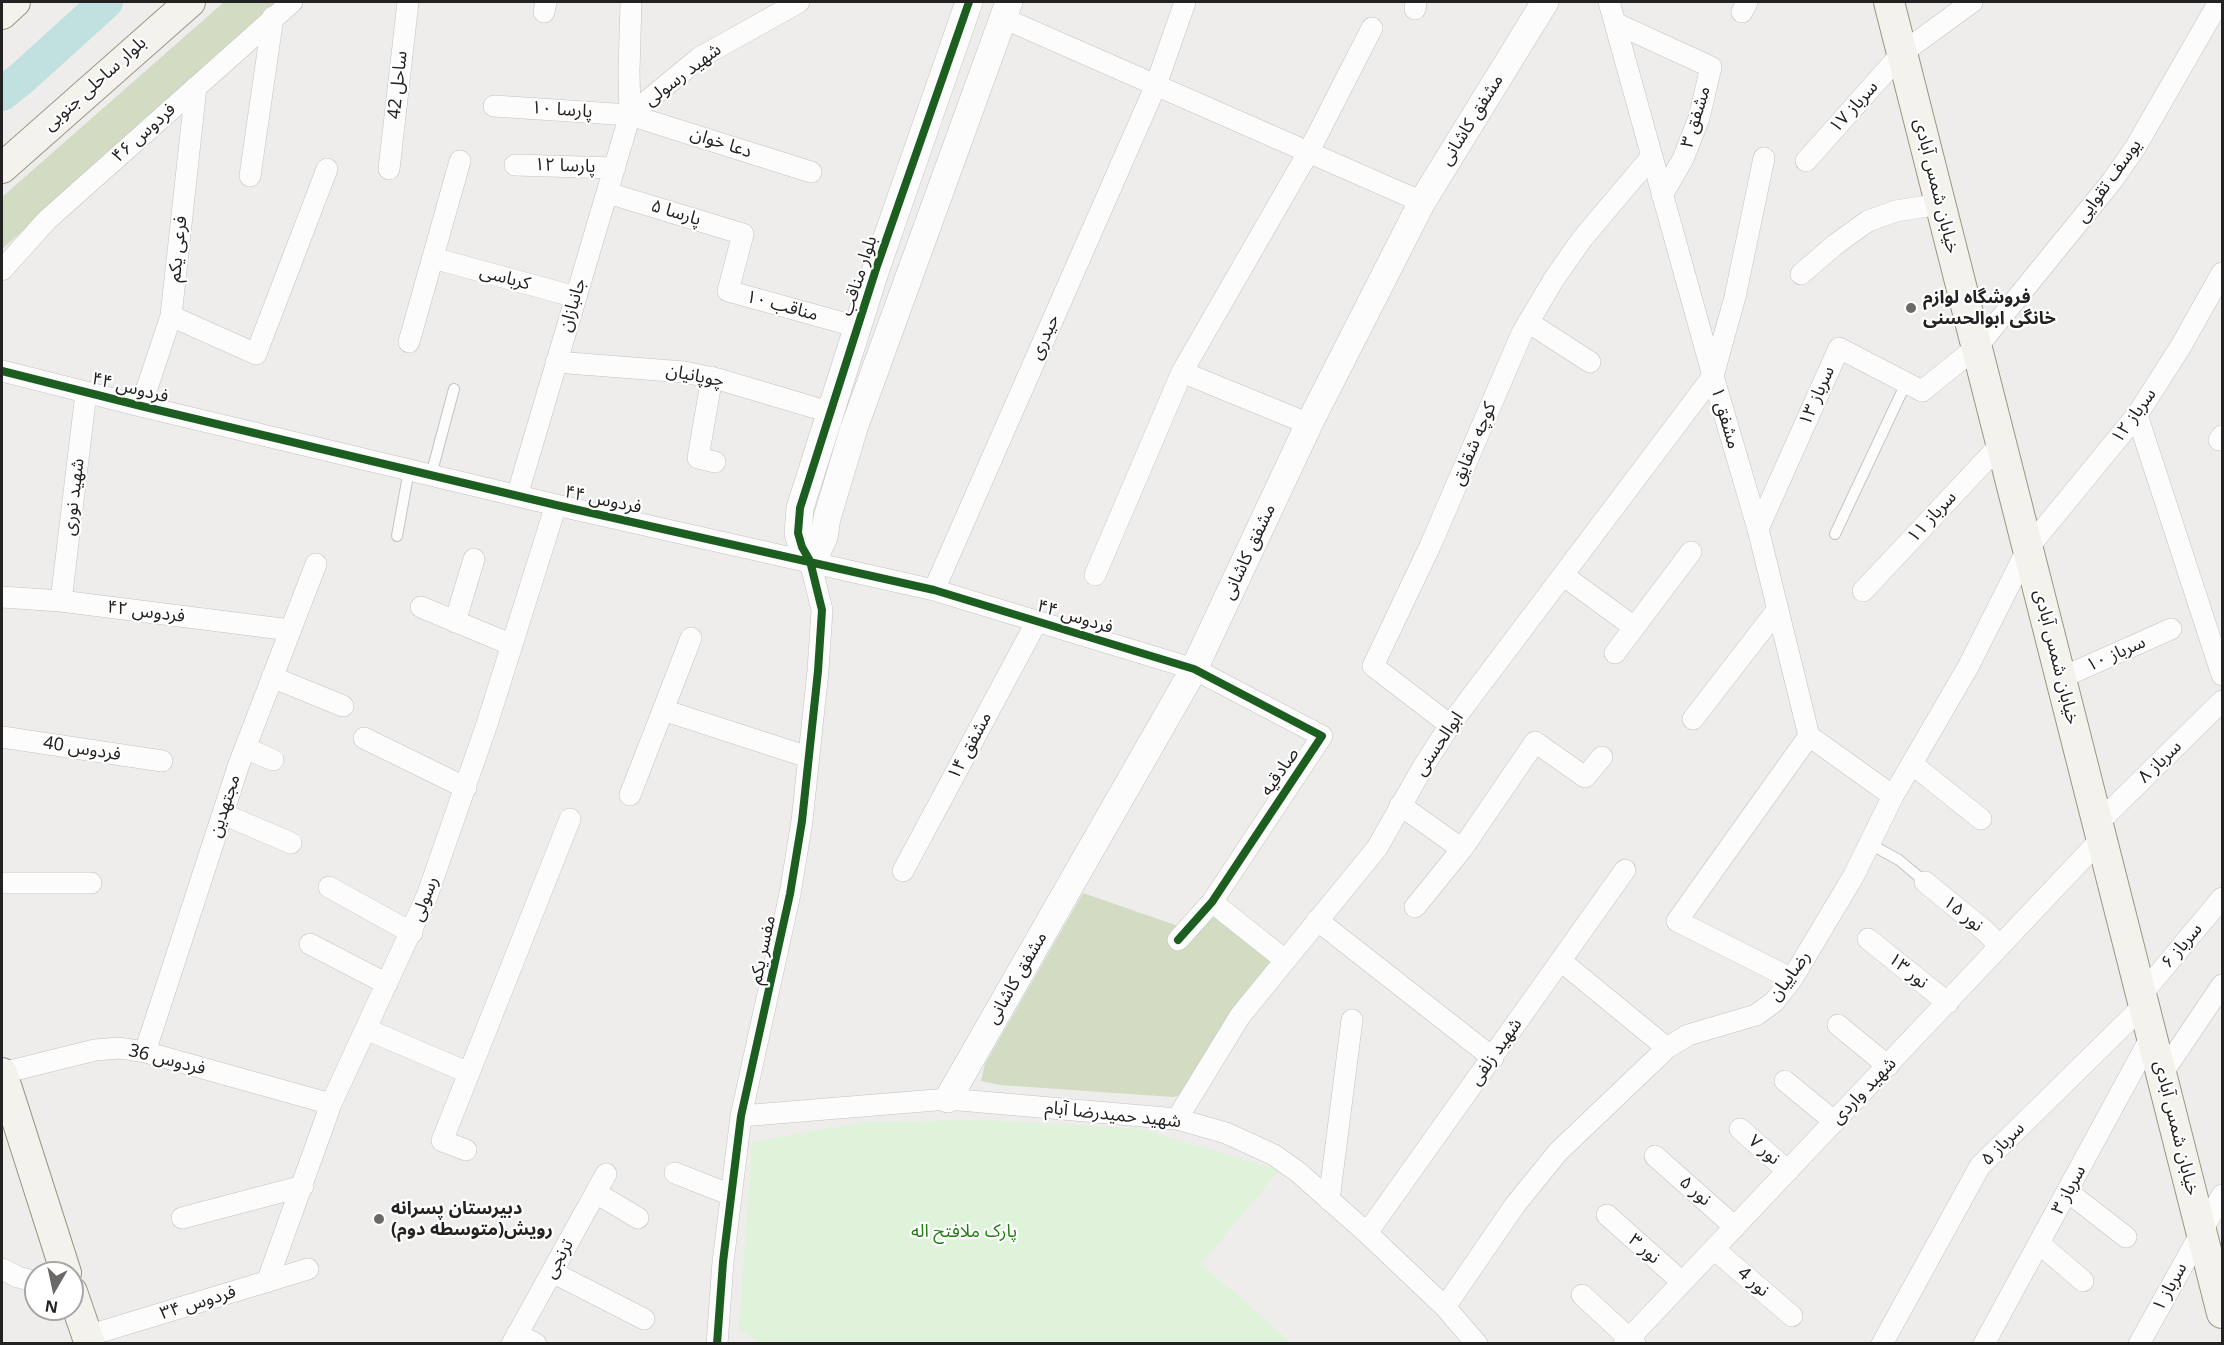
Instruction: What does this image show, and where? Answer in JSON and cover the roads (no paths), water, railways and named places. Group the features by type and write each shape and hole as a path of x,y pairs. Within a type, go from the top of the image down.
{"main road":[{"path":"2,14 15,2"},
{"name":"بلوار ساحلی جنوبی","path":"2,168 190,2"},
{"name":"خیابان شمس آبادی","path":"1889,2 2223,1313"},
{"path":"2,1073 62,1261"},
{"path":"82,1321 88,1340"}],"street":[{"name":"فردوس ۴۶","path":"2,270 47,220 292,2"},
{"name":"ساحل 42","path":"389,168 408,2"},
{"name":"جانبازان","path":"517,496 630,115 631,2"},
{"name":"شهید رسولی","path":"630,115 699,58 800,2"},
{"name":"بلوار مناقب","path":"810,561 802,547 798,533 800,508 890,227 969,2"},
{"name":"حیدری","path":"934,590 1156,85 1185,2"},
{"name":"مشفق کاشانی","path":"948,1099 1194,669 1309,424 1422,202 1545,2"},
{"name":"مشفق ۱","path":"1609,2 1758,529 1809,735"},
{"name":"سرباز ۱۷","path":"1806,161 1902,53 1972,2"},
{"name":"یوسف تقوایی","path":"1978,346 2112,181 2135,148 2219,2"},
{"path":"810,561 824,537 827,518 854,428 1006,10 1156,85 1422,202"},
{"path":"250,176 273,17"},
{"name":"مشفق ۳","path":"1615,23 1710,67 1699,118 1683,159 1662,195"},
{"path":"1095,575 1182,372 1308,153 1372,28"},
{"name":"فرعی یکم","path":"141,406 171,316 196,87"},
{"name":"پارسا ۱۰","path":"494,106 630,115"},
{"name":"دعا خوان","path":"630,115 811,172"},
{"name":"کوچه شقایق","path":"1450,725 1373,666 1431,544 1499,383 1528,322 1582,239 1652,156"},
{"path":"1713,376 1735,297 1764,158"},
{"path":"409,342 460,162"},
{"name":"پارسا ۱۲","path":"514,165 615,168"},
{"path":"171,316 256,354 327,169"},
{"name":"پارسا ۵","path":"608,193 743,234"},
{"path":"1802,274 1836,244 1868,221 1896,211 1941,204"},
{"name":"مناقب ۱۰","path":"743,234 728,291 858,327"},
{"name":"کرباسی","path":"433,258 576,297"},
{"name":"سرباز ۱۲","path":"2028,548 2137,415 2186,338 2223,273"},
{"path":"1528,322 1590,362"},
{"name":"سرباز ۱۳","path":"1758,529 1839,348 1922,392 1978,346"},
{"name":"چوپانیان","path":"556,362 653,368 712,377 829,412"},
{"name":"فردوس ۴۴","path":"2,371 556,506 934,590 1194,669"},
{"path":"1182,372 1309,424"},
{"name":"ابوالحسنی","path":"1177,1119 1240,1016 1377,848 1400,805 1450,725 1713,376"},
{"path":"712,377 698,458 715,462"},
{"name":"شهید نوری","path":"62,601 86,393"},
{"path":"2137,415 2223,675"},
{"name":"سرباز ۱۱","path":"1863,591 2002,443"},
{"name":"رسولی","path":"267,1282 331,1104 412,933 427,896 466,788 556,506"},
{"name":"رضاییان","path":"1445,1307 1515,1205 1558,1152 1667,1048 1688,1035 1756,1015 1774,1002 1792,979 1853,877 1893,796 1968,667 2028,548"},
{"path":"1615,653 1691,552"},
{"path":"455,622 474,559"},
{"name":"مفسر یکم","path":"717,1344 730,1195 741,1116 790,894 802,821 822,610 810,561"},
{"name":"مجتهدین","path":"145,1052 245,748 316,564"},
{"path":"1564,576 1634,627"},
{"name":"فردوس ۴۲","path":"2,597 62,601 290,630"},
{"path":"421,607 512,645"},
{"path":"1694,719 1778,609"},
{"name":"مشفق ۱۴","path":"903,871 1037,621"},
{"name":"سرباز ۱۰","path":"2061,678 2171,629"},
{"path":"630,795 691,638"},
{"name":"صادقیه","path":"1178,940 1212,902 1322,736 1194,669"},
{"path":"272,677 343,706"},
{"name":"سرباز ۸","path":"2100,830 2223,701"},
{"path":"663,710 808,757"},
{"path":"1792,979 1677,921 1809,735 1893,796"},
{"name":"فردوس 40","path":"2,737 162,761"},
{"path":"364,738 466,788"},
{"path":"1415,907 1462,849 1535,742 1585,777 1602,757"},
{"path":"245,748 273,760"},
{"path":"1912,764 1981,819"},
{"path":"1400,805 1462,849"},
{"path":"223,814 291,843"},
{"path":"466,1150 442,1141 570,819"},
{"name":"شهید واردی","path":"1630,1342 1682,1282 1948,1003 2100,830"},
{"name":"شهید زلفی","path":"1367,1233 1625,870"},
{"name":"نور ۱۵","path":"1925,882 2000,946"},
{"path":"2,883 91,883"},
{"path":"329,887 412,933"},
{"name":"سرباز ۶","path":"2143,1000 2223,898"},
{"path":"1212,902 1285,960"},
{"path":"1317,921 1493,1058"},
{"name":"نور ۱۳","path":"1868,939 1948,1003"},
{"path":"310,944 387,984"},
{"path":"1561,960 1667,1048"},
{"path":"2162,1074 2223,984"},
{"name":"سرباز ۵","path":"1882,1344 1980,1166 2143,1000"},
{"path":"1329,1200 1352,1020"},
{"path":"1838,1025 1888,1066"},
{"path":"366,1029 469,1073"},
{"name":"سرباز ۳","path":"1984,1344 2152,1035"},
{"name":"فردوس 36","path":"2,1073 95,1050 120,1048 145,1052 331,1104"},
{"path":"1785,1081 1835,1122"},
{"name":"شهید حمیدرضا آبام","path":"741,1116 948,1099 1177,1119 1226,1133 1274,1155 1298,1172 1445,1307 1477,1344"},
{"name":"نور ۷","path":"1740,1129 1788,1171"},
{"name":"نور ۵","path":"1654,1156 1735,1227"},
{"path":"675,1173 730,1195"},
{"name":"ترنجی","path":"514,1339 601,1184 638,1218"},
{"path":"182,1218 303,1186"},
{"path":"2068,1192 2126,1237"},
{"name":"سرباز ۱","path":"2139,1344 2223,1195"},
{"name":"نور ۳","path":"1606,1215 1682,1282"},
{"path":"2040,1244 2083,1281"},
{"name":"نور 4","path":"1714,1249 1792,1316"},
{"path":"2,1269 24,1278"},
{"name":"فردوس ۳۴","path":"88,1340 308,1269"},
{"path":"552,1272 644,1319"},
{"path":"1582,1295 1630,1342"},
{"path":"514,1339 536,1344"}],"lane":[{"path":"1835,534 1906,383"},
{"path":"431,475 454,388"},
{"path":"398,536 409,470"},
{"path":"1870,844 1899,860 1925,882"}],"waterway":[{"path":"2,94 106,2"}],"place":[{"name":"فروشگاه لوازم خانگی ابوالحسنی","path":"1911,308"},
{"name":"دبیرستان پسرانه رویش(متوسطه دوم)","path":"379,1219"}],"park label":[{"name":"پارک ملافتح اله","path":"964,1232"}]}
